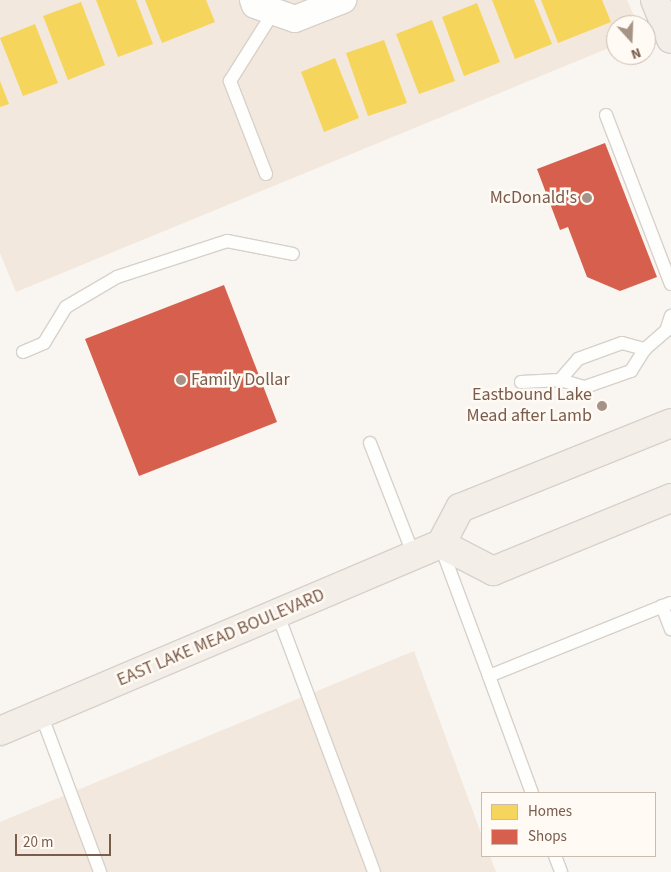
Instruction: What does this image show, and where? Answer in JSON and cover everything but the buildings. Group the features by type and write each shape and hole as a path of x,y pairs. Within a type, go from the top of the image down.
{"main road":[{"path":"655,0 671,39"},
{"path":"671,423 460,508 441,544 493,571 671,498"},
{"name":"EAST LAKE MEAD BOULEVARD","path":"0,731 278,615 441,544"}],"street":[{"path":"264,6 295,19 343,0"}],"lane":[{"path":"264,6 230,81 266,174"},
{"path":"606,115 671,284"},
{"path":"23,352 44,344 66,308 117,277 227,241 293,254"},
{"path":"521,382 560,380 585,387 631,371 645,349 666,331 671,316"},
{"path":"560,380 578,359 622,343 645,349"},
{"path":"370,443 414,556"},
{"path":"441,544 532,792"},
{"path":"489,676 666,604 671,629"},
{"path":"278,615 374,872"},
{"path":"41,714 100,872"},
{"path":"555,857 561,872"}],"shaded area":[{"path":"0,0 627,0 634,15 606,15 606,49 16,292 0,253"},
{"path":"414,651 481,833 481,857 490,857 496,872 0,872 0,822"}],"place":[{"name":"McDonald's","path":"587,198"},
{"name":"Family Dollar","path":"181,380"},
{"name":"Eastbound Lake Mead after Lamb","path":"602,406"}]}
